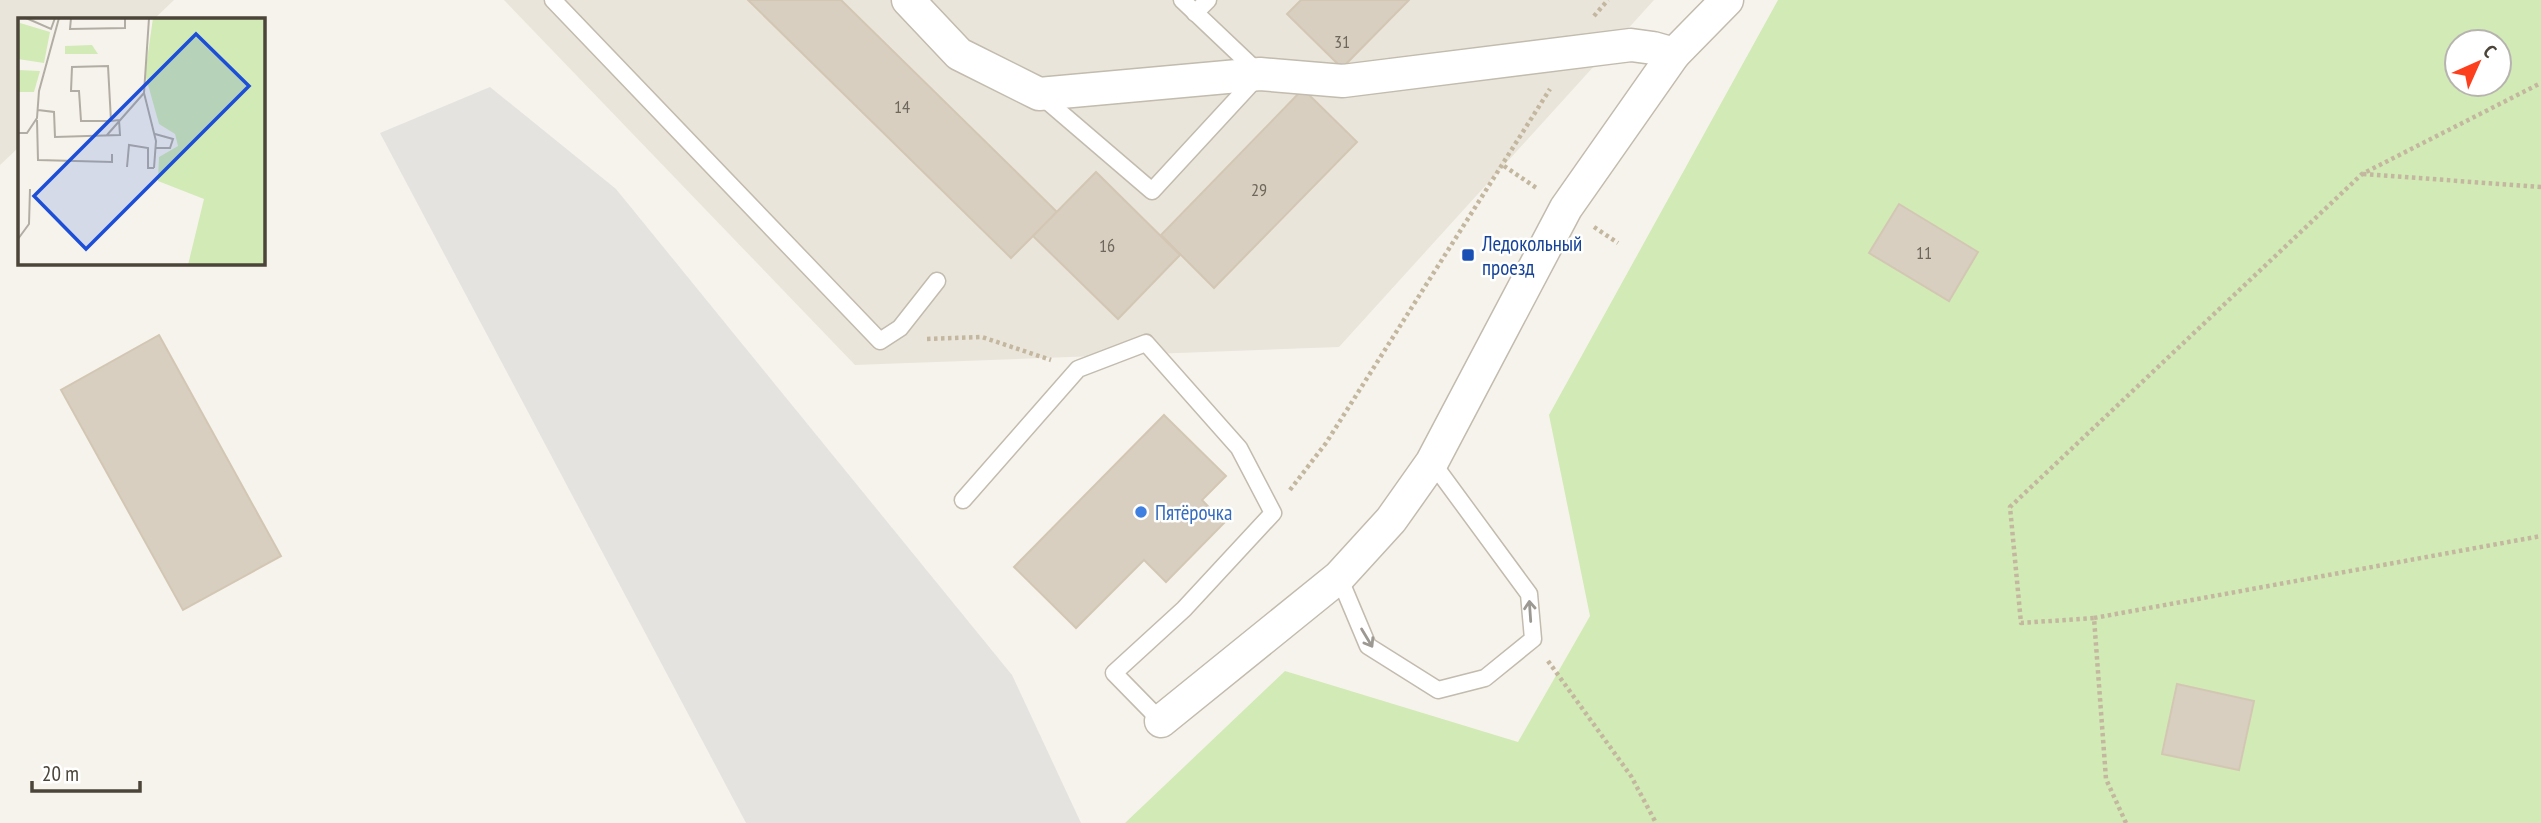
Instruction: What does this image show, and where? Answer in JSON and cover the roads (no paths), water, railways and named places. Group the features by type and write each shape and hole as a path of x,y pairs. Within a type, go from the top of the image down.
{"street":[{"path":"908,0 958,54 1038,94 1260,74 1343,81 1631,45 1674,54"},
{"path":"1161,721 1339,577 1391,520 1433,462 1566,208 1674,54 1727,0"}],"lane":[{"path":"553,0 880,341 900,328 937,281"},
{"path":"1038,94 1152,191 1260,74 1182,0"},
{"path":"1195,13 1208,0"},
{"path":"963,500 1078,369 1146,343 1239,448 1273,513 1184,609 1114,673 1161,721"},
{"path":"1339,577 1368,646 1438,690 1485,678 1532,639 1529,594 1433,462"}],"place":[{"name":"Ледокольный проезд","path":"1468,255"},
{"name":"Пятёрочка","path":"1141,512"}]}
